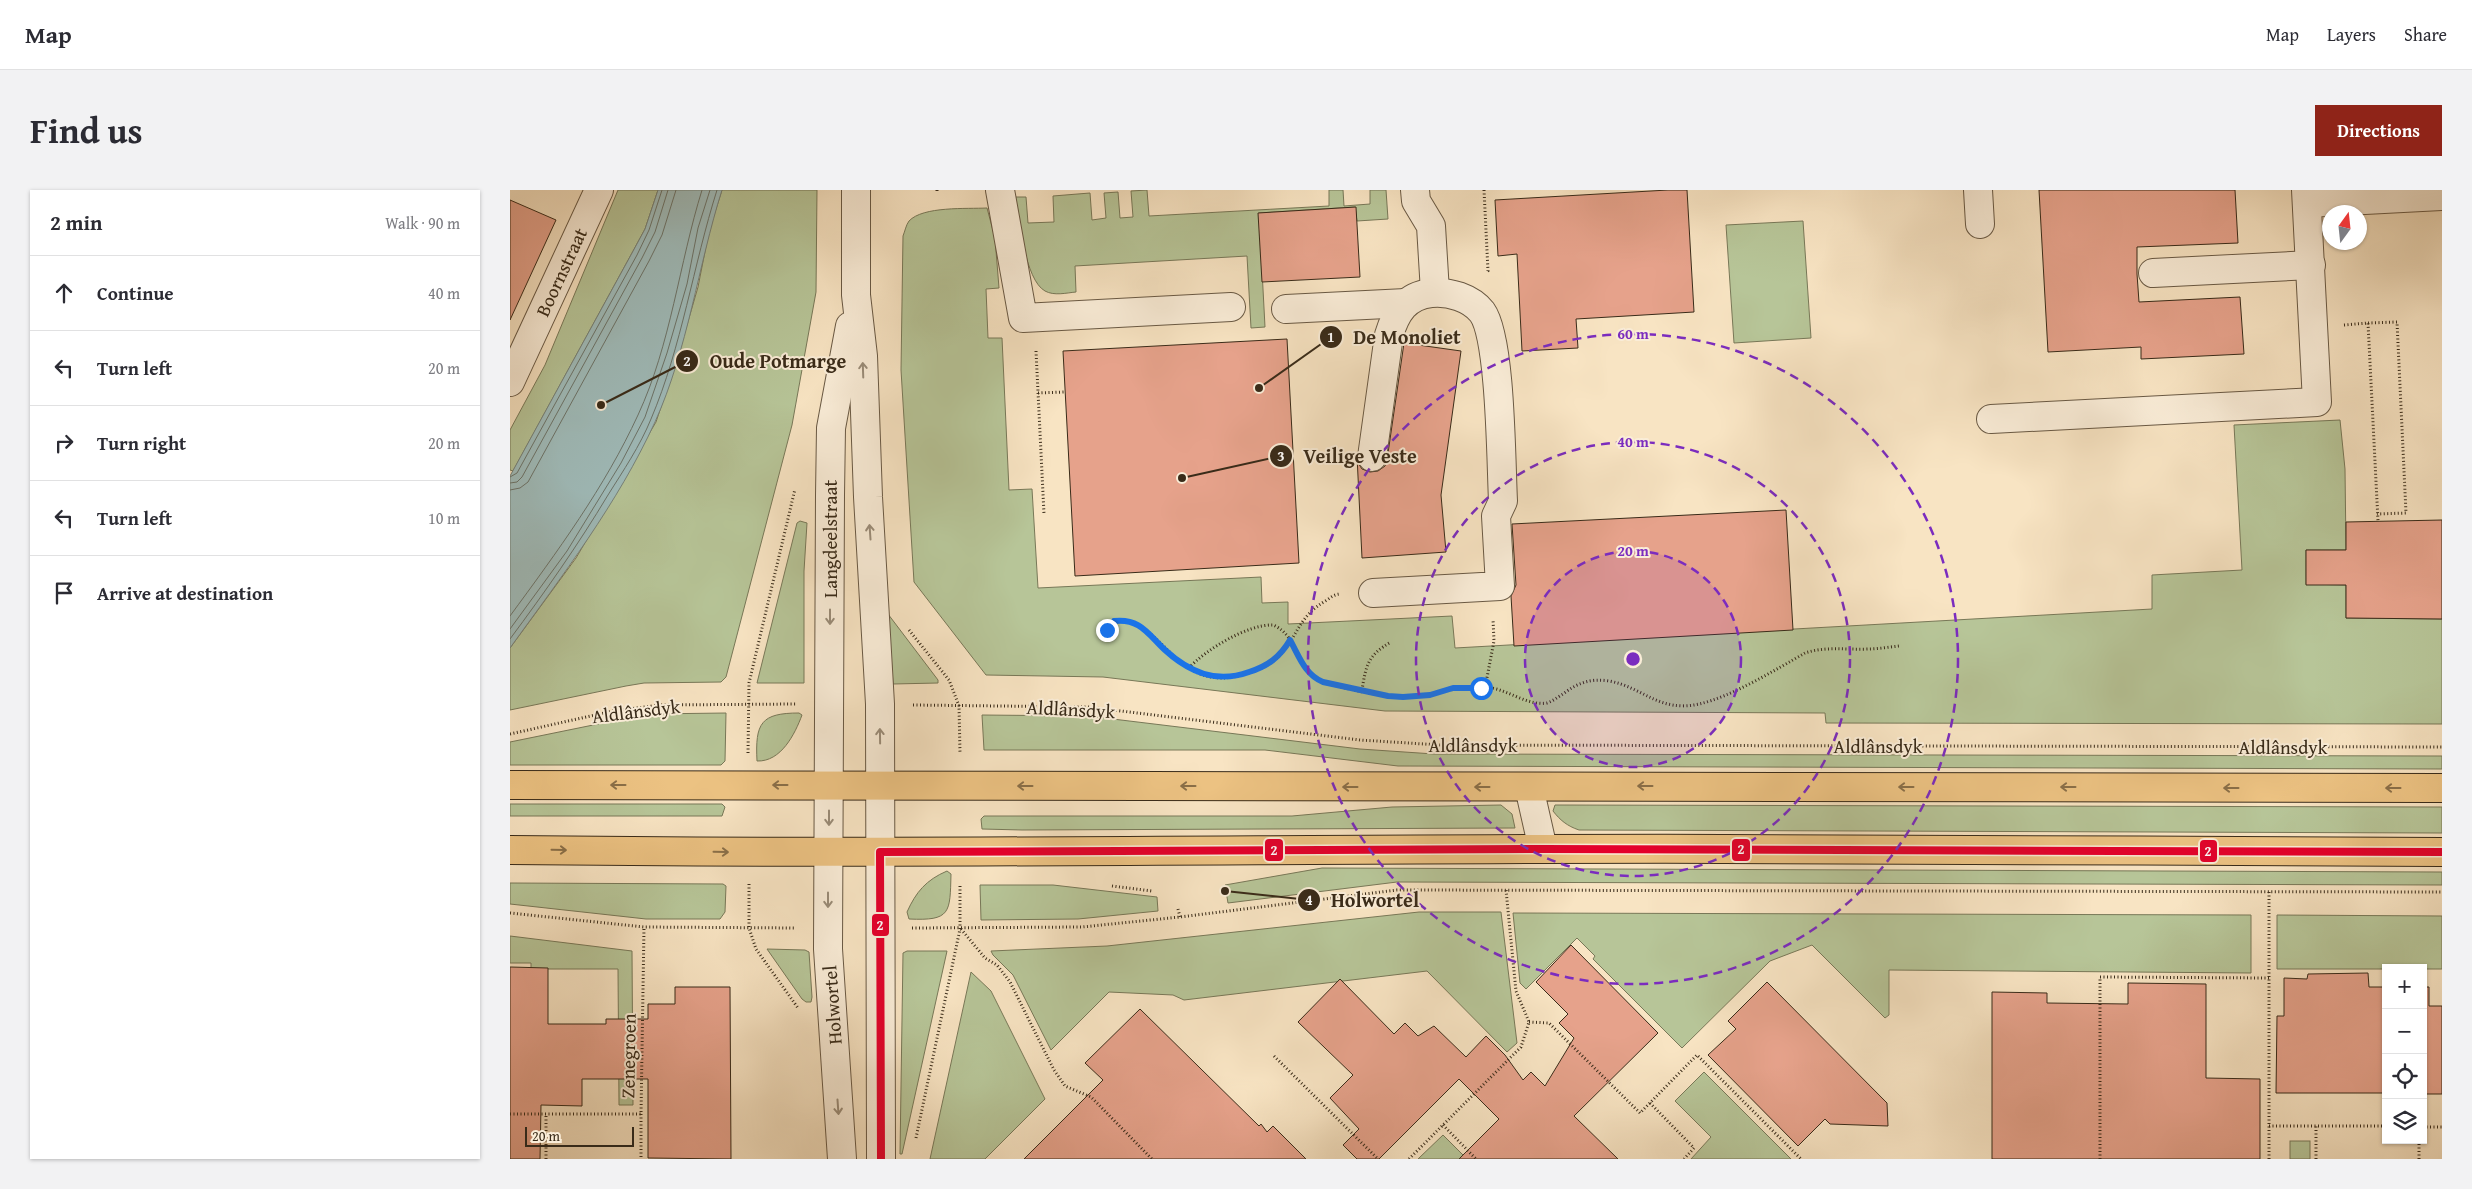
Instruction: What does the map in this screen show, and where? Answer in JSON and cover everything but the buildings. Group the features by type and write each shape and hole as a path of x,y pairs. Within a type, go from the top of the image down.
{"main road":[{"path":"510,785 2442,788"},
{"path":"510,850 880,852 1543,849 2442,852"}],"street":[{"name":"Boornstraat","path":"510,382 599,190"},
{"name":"Langdeelstraat","path":"856,190 856,295 863,356 868,497 880,704 880,852"},
{"path":"1000,190 1023,318 1231,307"},
{"path":"1415,190 1416,200 1431,226 1435,292"},
{"path":"1978,190 1980,224"},
{"path":"1991,420 2317,402 2307,196 2442,196"},
{"path":"2153,273 2311,265"},
{"path":"1372,457 1389,335 1395,316 1406,303 1418,295 1435,292 1452,294 1471,301 1482,312 1491,328 1496,365 1503,501 1496,516 1500,586 1373,593"},
{"name":"Langdeelstraat","path":"829,785 831,428 856,295"},
{"path":"1286,309 1406,303"},
{"name":"Holwortel","path":"829,785 828,949 842,1159"},
{"path":"1528,787 1543,849"},
{"path":"880,852 881,1159"}],"path":[{"path":"1465,299 1488,270 1484,190"},
{"path":"1034,318 1044,514"},
{"path":"2314,327 2398,322 2406,513 2377,514"},
{"path":"2368,323 2378,521"},
{"path":"1038,393 1065,392"},
{"path":"749,705 749,683 798,480"},
{"path":"1485,688 1494,641 1492,587"},
{"path":"1107,630 1114,621 1139,624 1165,650 1197,674 1216,678 1245,674 1276,659 1307,613 1337,594 1373,593"},
{"path":"904,622 949,680 959,706"},
{"path":"1189,668 1209,650 1223,642 1268,624 1281,628 1287,633 1301,661 1315,679 1362,690 1403,697 1430,695 1453,688 1485,688 1546,703 1557,699 1582,682 1609,681 1656,702 1687,706 1717,698 1805,653 1818,649 1829,647 1869,649 1899,646"},
{"path":"1362,690 1368,663 1374,653 1391,642"},
{"name":"Aldlânsdyk","path":"510,734 613,711 660,704 830,704"},
{"name":"Aldlânsdyk","path":"880,704 1088,707 1360,740 1440,745 2442,747"},
{"path":"960,929 1082,927 1180,918 1397,890 2442,892"},
{"path":"1409,1159 1521,1047 1529,1022 1516,991 1506,890"},
{"path":"2269,892 2269,1159"},
{"path":"1178,909 1180,918"},
{"path":"510,913 644,927 750,928 756,949 801,1012"},
{"name":"Zenegroen","path":"510,1114 641,1114 644,927"},
{"path":"915,1140 960,929"},
{"path":"960,929 985,958 997,965 1010,982 1054,1070 1065,1086 1091,1097 1152,1159"},
{"path":"2100,1159 2100,977 2269,978"},
{"path":"1529,1022 1549,1023 1640,1113 1697,1055 1801,1159"},
{"path":"1274,1056 1378,1159"},
{"path":"1650,1103 1694,1148 1684,1159"},
{"path":"546,1114 546,1159"},
{"path":"641,1114 641,1159"},
{"path":"1443,1125 1476,1159"},
{"path":"2268,1126 2382,1126"},
{"path":"2316,1126 2316,1159"},
{"path":"2427,1126 2442,1126"},
{"path":"2419,1144 2419,1159"}],"green space":[{"path":"618,190 658,190 645,229 513,471 510,470 510,430 545,365"},
{"path":"722,190 817,190 816,292 792,425 726,677 721,682 644,683 510,710 510,648 576,558 656,422 698,287 709,231"},
{"path":"1147,190 1149,216 1329,206 1329,190 1343,190 1344,206 1370,204 1370,190 1386,190 1388,219 1357,221 1355,207 1259,213 1265,327 1251,328 1247,256 1075,266 1076,292 1052,293 1045,291 1038,285 1032,275 1024,248 1015,197 1026,197 1028,223 1054,222 1053,196 1090,193 1092,220 1106,218 1104,193 1118,192 1120,218 1133,217 1131,191"},
{"path":"987,208 995,238 999,288 986,289 988,338 1002,338 1009,490 1032,489 1038,588 1261,577 1262,603 1288,602 1288,624 1452,616 1455,648 2152,609 2152,575 2242,570 2234,425 2340,420 2345,469 2346,550 2306,550 2306,584 2346,585 2346,618 2442,619 2442,724 1826,723 1825,713 1385,711 1103,677 986,675 914,582 901,370 903,236 909,221 916,216 935,211"},
{"path":"1803,221 1811,338 1734,343 1726,225"},
{"path":"800,521 807,523 804,571 804,683 757,683 797,523"},
{"path":"888,614 938,680 938,683 893,684"},
{"path":"726,713 725,761 721,765 510,765 510,742 647,714"},
{"path":"799,713 802,715 786,746 773,757 757,761 757,737 763,723 768,718 776,715"},
{"path":"982,715 1088,716 1360,749 1434,754 2442,756 2442,769 1398,766 1265,750 984,750"},
{"path":"510,804 722,804 725,807 722,816 510,816"},
{"path":"1501,805 1512,814 1515,828 1022,830 982,829 981,819 984,816 1292,816 1392,807"},
{"path":"1555,805 2442,807 2442,833 1579,830 1567,825 1558,817 1553,811"},
{"path":"1322,868 2442,872 2442,885 1397,882 1228,903 1225,885"},
{"path":"947,871 951,874 951,887 950,898 945,912 933,918 909,919 907,912 922,887 933,878"},
{"path":"510,883 723,884 726,886 725,912 720,919 646,919 510,904"},
{"path":"980,885 1053,885 1157,897 1158,911 1078,919 981,920"},
{"path":"1419,912 1501,912 1517,1043 1507,1052 1427,971 1184,1000 1173,995 1109,992 1051,1050 1013,975 991,951 1107,946"},
{"path":"1513,913 2251,915 2251,973 1889,970 1889,1015 1885,1018 1812,945 1770,961 1682,1048 1593,959 1595,956 1577,938 1526,989 1520,983"},
{"path":"2277,915 2442,916 2442,969 2427,969 2427,964 2382,964 2382,969 2277,969"},
{"path":"510,936 632,951 633,1105 619,1105 618,969 531,969 531,963 510,963"},
{"path":"767,949 805,950 809,952 811,1002 806,1002 802,999"},
{"path":"907,951 947,951 902,1154 900,1154 903,953"},
{"path":"971,972 991,991 1045,1099 985,1159 930,1159"},
{"path":"1704,1072 1791,1159 1691,1159 1711,1137 1675,1101"},
{"path":"1443,1135 1467,1159 1418,1159"},
{"path":"2290,1141 2310,1141 2310,1159 2290,1159"}],"water":[{"path":"658,190 722,190 676,366 655,422 607,510 510,648 510,476 645,229"}],"transit line":[{"name":"2","path":"881,1159 880,852 1543,849 2442,852"}],"place":[{"name":"De Monoliet","path":"1259,388"},
{"name":"Oude Potmarge","path":"601,405"},
{"name":"Veilige Veste","path":"1182,478"},
{"name":"Holwortel","path":"1225,891"}],"route":[{"path":"1107,630 1114,621 1122,620 1139,624 1165,650 1197,674 1216,678 1245,674 1258,669 1276,659 1290,640 1307,670 1315,679 1323,682 1388,696 1403,697 1430,695 1453,688 1481,688"}]}
